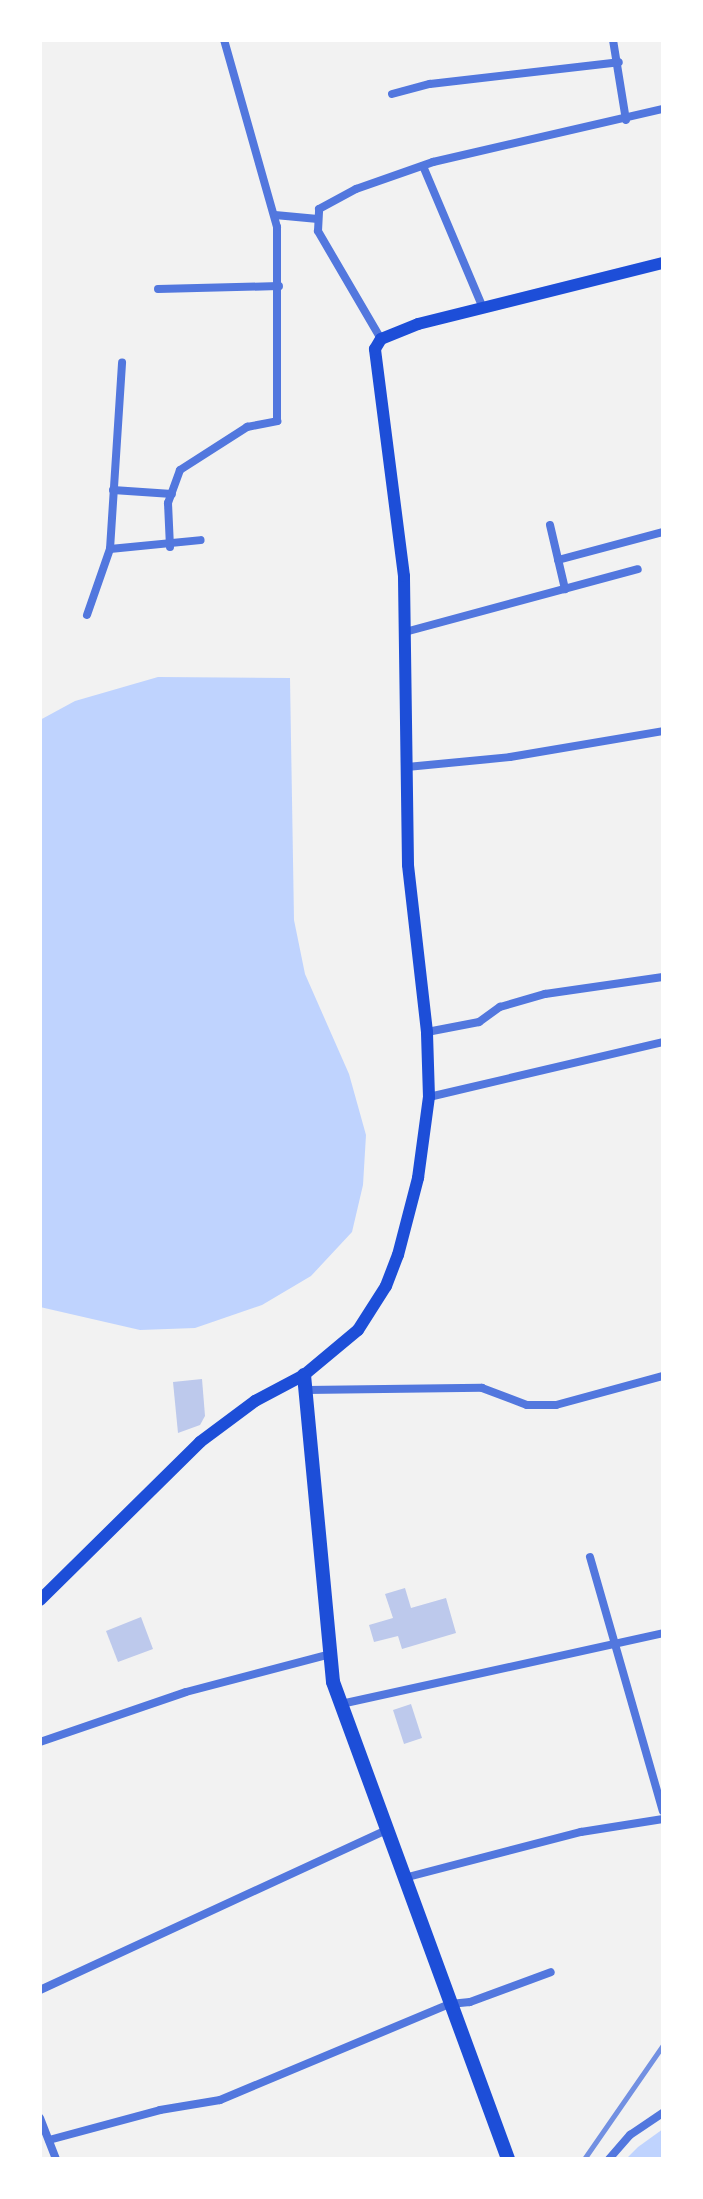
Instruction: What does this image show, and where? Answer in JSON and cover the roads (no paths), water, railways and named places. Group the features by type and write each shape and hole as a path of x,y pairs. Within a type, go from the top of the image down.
{"main road":[{"path":"40,1600 200,1442 255,1401 305,1382 358,1330 386,1286 418,1178 429,1097 427,1032 408,865 405,632 399,513 373,367 381,339 483,308 663,263"},
{"path":"305,1382 331,1654 341,1704 508,2159"}],"street":[{"path":"170,547 172,494 180,470 247,427 277,421 279,286 275,215 224,40"},
{"path":"613,40 626,120"},
{"path":"392,94 430,84 619,62"},
{"path":"381,339 318,231 319,209 356,189 423,166 663,109"},
{"path":"423,166 483,308"},
{"path":"275,215 318,219"},
{"path":"158,289 279,286"},
{"path":"87,615 110,549 122,362"},
{"path":"113,490 172,494"},
{"path":"550,525 565,589"},
{"path":"558,560 663,532"},
{"path":"110,549 170,547 201,540"},
{"path":"405,632 638,569"},
{"path":"407,767 510,757 663,731"},
{"path":"427,1032 479,1022 500,1007 545,994 663,977"},
{"path":"429,1097 663,1042"},
{"path":"305,1382 482,1388 527,1405 556,1405 663,1376"},
{"path":"590,1557 663,1811"},
{"path":"341,1704 663,1633"},
{"path":"40,1742 186,1692 331,1654"},
{"path":"404,1878 581,1832 663,1819"},
{"path":"40,1990 387,1830"},
{"path":"49,2140 160,2110 220,2100 450,2004 470,2002 551,1972"},
{"path":"609,2159 630,2135 663,2113"},
{"path":"40,2118 56,2159"}],"water":[{"path":"158,677 290,678 294,920 305,974 349,1074 366,1135 363,1185 352,1232 311,1276 262,1305 195,1328 140,1330 40,1307 40,720 75,701"},
{"path":"663,2129 663,2159 626,2159 638,2147"}],"railway":[{"path":"584,2159 663,2045"}]}
